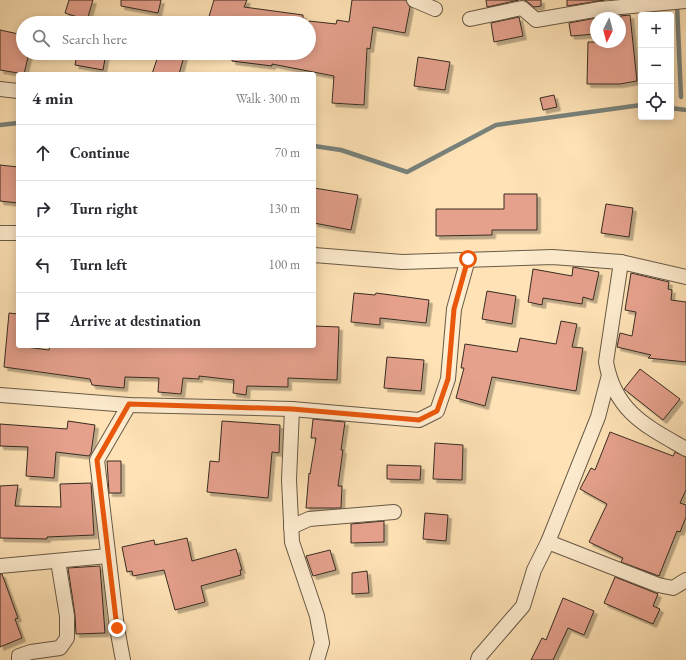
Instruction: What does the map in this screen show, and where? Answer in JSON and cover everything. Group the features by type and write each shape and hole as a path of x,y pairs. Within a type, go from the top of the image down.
{"street":[{"path":"414,0 435,9"},
{"path":"470,19 522,8 536,20 600,9 685,1"},
{"path":"0,89 16,91"},
{"path":"0,233 16,233"},
{"path":"316,255 402,262 552,257 621,262 686,277"},
{"path":"0,395 129,404 292,409 419,420 437,411 448,379 454,309 468,259"},
{"path":"621,262 606,362 609,375 629,412 648,427 686,449"},
{"path":"478,660 523,606 534,570 548,542 598,417 609,375"},
{"path":"123,660 117,628 97,460 129,404"},
{"path":"292,409 289,480 292,542 317,616 322,643 317,660"},
{"path":"291,527 309,519 394,512"},
{"path":"548,542 658,585 673,588 686,580"},
{"path":"0,566 108,556"},
{"path":"20,660 20,656 31,652 60,648 67,638 67,616 58,561"}],"building":[{"path":"69,0 93,0 88,16 74,16 65,13"},
{"path":"121,0 161,0 158,13 121,6"},
{"path":"214,0 247,0 244,7 303,15 303,16 209,16"},
{"path":"352,0 406,0 410,7 405,33 373,27 370,49 367,48 364,105 332,103 334,76 272,64 272,66 232,61 316,60 316,22 336,24 337,20 349,22"},
{"path":"486,0 519,0 487,7"},
{"path":"525,0 541,0 541,6 534,7"},
{"path":"567,0 605,0 567,6"},
{"path":"626,15 630,15 637,81 620,84 587,84 588,42 590,42 590,48 626,48"},
{"path":"519,17 523,36 494,42 491,23"},
{"path":"590,19 590,34 571,36 569,23"},
{"path":"0,30 16,33 16,60 27,60 24,72 16,73 0,70"},
{"path":"418,57 450,62 445,90 414,86"},
{"path":"76,60 105,60 103,70 75,65"},
{"path":"157,60 183,60 180,72 153,72"},
{"path":"554,95 557,107 543,110 540,98"},
{"path":"0,165 16,167 16,203 0,201"},
{"path":"316,188 358,195 351,230 316,223"},
{"path":"504,194 537,194 537,230 492,230 492,235 436,236 436,209 504,209"},
{"path":"606,204 633,208 629,237 601,233"},
{"path":"573,267 599,272 593,300 583,297 582,304 543,298 542,305 528,302 533,269 572,276"},
{"path":"631,273 669,282 668,289 672,290 671,300 686,302 686,362 648,358 651,355 617,347 620,333 632,336 636,312 625,310"},
{"path":"487,291 516,296 512,324 482,319"},
{"path":"354,293 375,295 376,293 429,300 426,323 380,318 380,325 351,322"},
{"path":"9,313 16,314 16,348 49,350 50,348 316,348 316,326 339,327 337,380 288,378 288,387 247,386 246,395 233,393 234,380 199,376 199,379 183,378 181,394 158,392 159,378 125,377 124,388 92,385 90,379 4,367"},
{"path":"561,321 577,324 572,347 583,348 576,391 492,377 485,406 456,398 464,368 461,368 465,344 517,352 520,338 556,344"},
{"path":"387,357 424,360 421,391 384,388"},
{"path":"640,369 680,399 663,420 624,389"},
{"path":"313,419 345,422 338,486 342,486 341,508 306,508 309,473 310,474 316,438 311,438"},
{"path":"68,421 95,425 91,453 89,456 56,452 54,478 26,476 28,447 0,446 0,424 67,429"},
{"path":"222,421 280,425 279,453 272,452 268,498 207,492 210,461 219,462"},
{"path":"610,432 673,456 675,452 686,457 686,490 680,503 686,505 686,517 680,532 677,531 659,576 621,562 623,558 589,542 607,504 580,489 591,468 595,470"},
{"path":"435,443 463,445 462,480 433,479"},
{"path":"107,461 121,461 121,493 109,493"},
{"path":"387,465 421,466 420,480 387,479"},
{"path":"91,483 94,535 47,537 47,539 0,538 0,486 18,485 15,506 61,507 60,484"},
{"path":"425,513 448,515 446,541 423,539"},
{"path":"384,521 384,542 351,543 351,524"},
{"path":"187,538 192,561 236,549 242,570 240,570 241,575 201,586 205,602 175,610 164,570 133,576 132,571 127,572 122,547 154,540 155,545"},
{"path":"330,550 336,570 313,576 306,556"},
{"path":"100,566 105,633 76,634 75,615 68,568"},
{"path":"367,571 369,593 352,594 352,573"},
{"path":"0,574 2,574 18,618 15,619 22,638 0,647"},
{"path":"615,577 658,594 653,606 660,609 653,624 604,603"},
{"path":"563,598 594,611 584,635 568,628 553,660 531,660 542,638 546,640"}],"waterway":[{"path":"677,4 681,97"},
{"path":"316,146 341,150 407,172 496,125 638,105"},
{"path":"674,108 686,110"},
{"path":"0,125 16,123"}],"route":[{"path":"117,628 98,481 97,460 129,404 292,409 419,420 437,411 448,379 454,309 468,259"}]}
